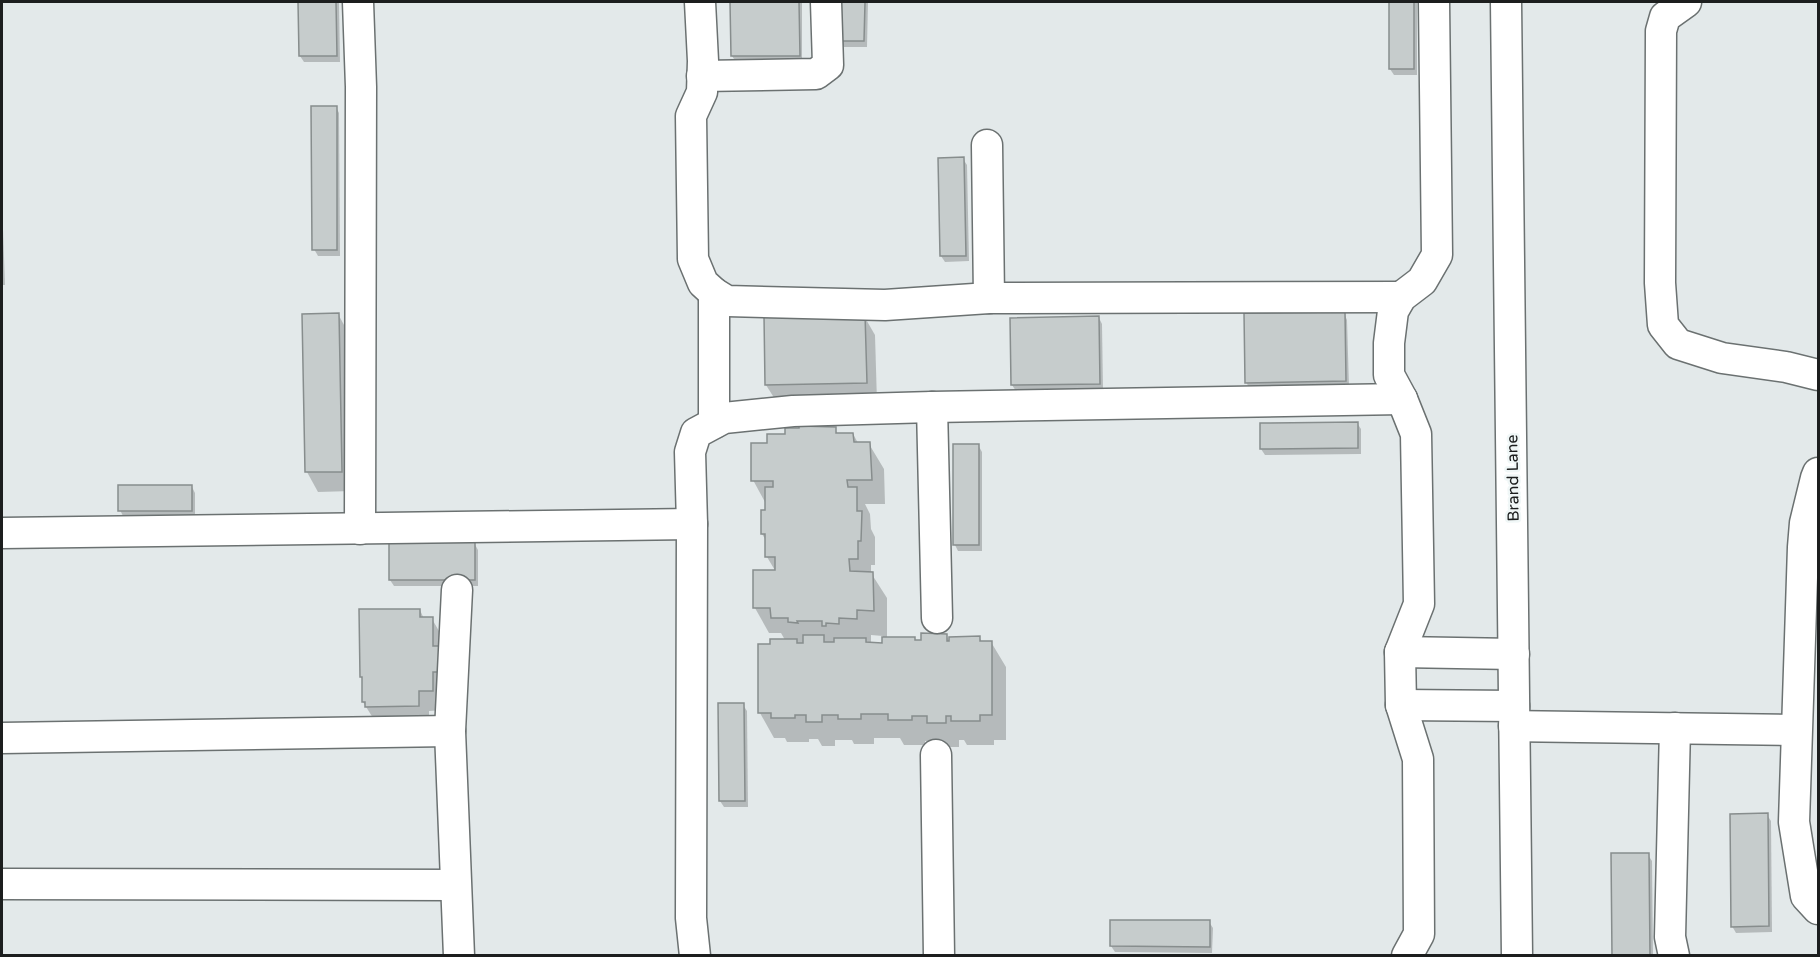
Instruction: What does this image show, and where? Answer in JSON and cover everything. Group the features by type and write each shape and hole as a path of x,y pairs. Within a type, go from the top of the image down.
{"street":[{"path":"358,2 361,87 360,529"},
{"path":"700,2 702,92 691,116 693,259 703,283 728,301 885,305 989,298 1401,297"},
{"path":"702,76 816,74 828,65 826,2"},
{"path":"1407,956 1419,934 1418,759 1401,705 1400,652 1419,604 1416,434 1402,399 1389,375 1389,343 1393,311 1401,297 1422,280 1437,255 1434,2"},
{"name":"Brand Lane","path":"1506,2 1516,956"},
{"path":"1686,2 1665,16 1661,31 1659,283 1663,325 1678,344 1722,358 1818,375"},
{"path":"987,145 989,298"},
{"path":"714,293 714,423"},
{"path":"695,956 691,918 692,524 690,452 696,433 724,418 793,411 1402,399"},
{"path":"932,407 937,618"},
{"path":"1818,473 1805,523 1810,574 1796,730 1794,822 1806,896 1818,909"},
{"path":"2,533 692,524"},
{"path":"457,590 450,731 459,956"},
{"path":"1400,652 1514,654"},
{"path":"1401,705 1675,728 1796,730"},
{"path":"1674,956 1670,937 1675,728"},
{"path":"2,738 450,731"},
{"path":"936,756 939,956"},
{"path":"2,884 455,885"}],"building":[{"path":"298,2 336,2 337,56 299,56"},
{"path":"730,2 799,2 800,56 731,56"},
{"path":"840,2 865,2 864,41 839,41"},
{"path":"1389,2 1414,2 1414,69 1389,69"},
{"path":"311,106 337,106 337,250 312,250"},
{"path":"964,157 966,256 940,256 938,158"},
{"path":"1345,312 1346,381 1245,383 1244,313"},
{"path":"339,313 342,472 305,472 302,314"},
{"path":"865,314 867,383 765,385 764,316"},
{"path":"1099,316 1100,384 1011,385 1010,318"},
{"path":"1358,422 1358,448 1260,449 1260,423"},
{"path":"799,426 836,427 836,433 853,433 854,442 870,442 872,480 847,480 848,487 857,487 857,511 862,511 858,559 849,559 850,571 873,572 874,611 857,610 857,619 839,618 839,624 826,623 826,626 822,626 822,621 788,622 788,618 771,618 770,608 753,608 753,570 775,570 775,557 765,557 765,534 761,534 761,510 765,510 765,487 773,487 773,481 751,481 751,443 767,443 767,434 785,434 785,428 799,428"},
{"path":"953,444 979,444 979,545 953,545"},
{"path":"118,485 192,485 192,511 118,511"},
{"path":"389,542 475,542 475,580 389,580"},
{"path":"359,609 420,609 420,617 433,617 433,646 439,646 439,672 433,672 433,691 419,691 419,706 365,707 365,702 362,702 362,677 360,677"},
{"path":"921,633 947,634 947,641 949,637 980,636 980,641 992,641 992,715 980,715 980,721 951,721 951,716 946,716 946,723 927,723 927,716 912,716 912,720 888,720 888,714 861,714 861,719 838,719 838,715 822,715 822,722 806,722 806,715 795,715 795,718 771,718 771,713 758,713 758,644 770,644 770,639 797,639 797,643 803,643 803,635 824,635 824,642 834,642 834,638 866,638 866,642 882,643 882,637 915,637 915,640 921,640"},
{"path":"718,703 744,703 745,801 719,801"},
{"path":"1768,813 1769,926 1731,927 1730,814"},
{"path":"1611,853 1649,853 1650,956 1612,956"},
{"path":"1110,920 1210,920 1210,947 1110,946"}]}
